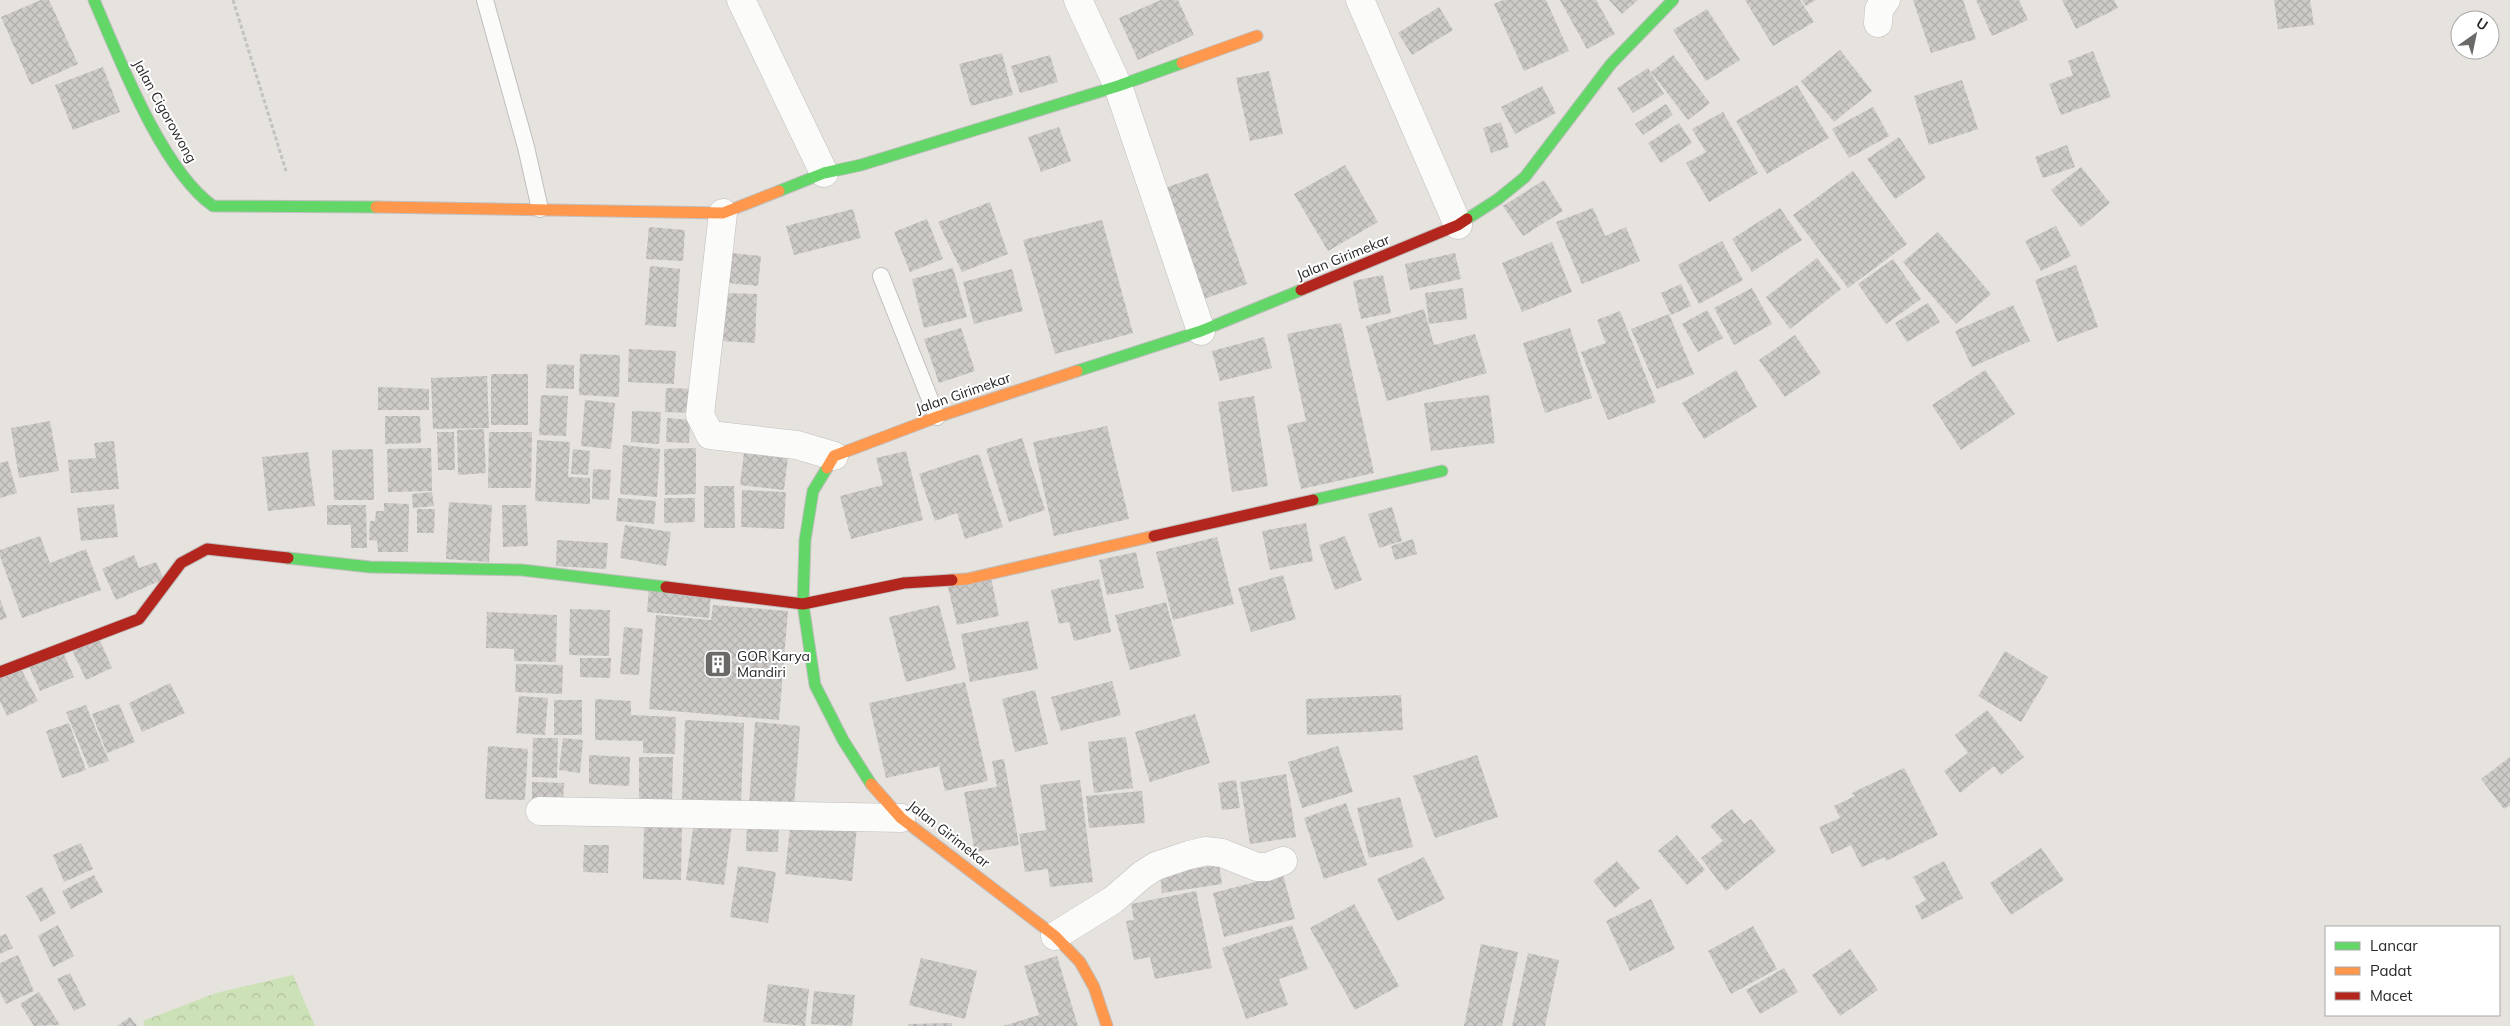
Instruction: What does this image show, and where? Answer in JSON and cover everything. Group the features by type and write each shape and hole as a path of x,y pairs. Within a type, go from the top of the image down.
{"street":[{"name":"Jalan Cigorowong","path":"94,0 132,87 190,189 205,203 213,206 296,206"},
{"path":"741,0 824,173"},
{"path":"1078,0 1118,86 1201,331"},
{"path":"1360,0 1458,225"},
{"name":"Jalan Girimekar","path":"1107,1026 1094,987 1080,962 1055,936 901,818 864,776 815,685 803,604 806,540 813,491 834,456 937,416 1201,331 1458,225 1498,199 1525,177 1611,64 1673,0"},
{"path":"296,206 723,213 824,173 861,165 1118,86 1257,36"},
{"path":"723,213 700,415 710,434 797,445 834,456"},
{"path":"0,672 139,619 180,563 206,549 370,568 522,570 803,604 904,583 967,579 1442,471"},
{"path":"540,811 901,818"},
{"path":"1055,936 1113,900 1149,870 1189,855 1206,851 1222,853 1257,867 1267,867 1283,861"}],"lane":[{"path":"485,0 526,147 540,209"},
{"path":"881,276 937,416"}],"path":[{"path":"233,0 251,53 296,206"}],"green space":[{"path":"293,975 315,1026 145,1026 143,1021 216,993"}],"building":[{"path":"41,0 49,0 78,64 31,85 1,17"},
{"path":"1161,0 1178,0 1194,35 1138,60 1119,18"},
{"path":"1503,0 1546,0 1569,51 1524,71 1494,4"},
{"path":"1560,0 1596,0 1615,34 1587,49"},
{"path":"1609,0 1638,0 1622,14"},
{"path":"1745,0 1800,0 1814,22 1773,46"},
{"path":"1802,0 1816,0 1806,6"},
{"path":"1913,0 1963,0 1976,39 1931,53"},
{"path":"1976,0 2019,0 2028,20 1992,36"},
{"path":"2062,0 2114,0 2118,8 2076,29"},
{"path":"2274,0 2310,0 2314,25 2278,29"},
{"path":"1439,7 1453,30 1412,55 1398,33"},
{"path":"1707,9 1740,60 1706,81 1673,30"},
{"path":"1840,50 1872,91 1834,122 1801,81"},
{"path":"2093,51 2111,97 2061,115 2049,84 2073,75 2068,61"},
{"path":"1002,53 1013,95 971,106 959,64"},
{"path":"1050,55 1058,82 1020,93 1011,66"},
{"path":"1673,55 1710,103 1688,120 1651,72"},
{"path":"103,67 120,112 73,130 55,85"},
{"path":"1648,68 1664,94 1633,113 1617,88"},
{"path":"1269,71 1283,134 1250,141 1236,78"},
{"path":"1962,80 1978,129 1929,145 1914,96"},
{"path":"1797,85 1829,138 1767,174 1736,121"},
{"path":"1542,86 1556,113 1515,134 1501,107"},
{"path":"1666,104 1673,115 1643,135 1635,124"},
{"path":"1873,107 1889,136 1849,158 1832,129"},
{"path":"1723,112 1758,173 1709,202 1686,163 1706,152 1692,129"},
{"path":"1501,122 1509,147 1491,153 1483,128"},
{"path":"1679,123 1692,143 1661,163 1648,143"},
{"path":"1059,127 1071,161 1041,172 1028,137"},
{"path":"1899,137 1926,178 1895,199 1867,159"},
{"path":"2067,145 2075,167 2043,178 2035,157"},
{"path":"1345,165 1378,222 1328,251 1294,194"},
{"path":"2081,167 2110,203 2081,227 2051,190"},
{"path":"1853,171 1907,244 1848,288 1793,215"},
{"path":"1208,173 1247,284 1198,301 1159,190"},
{"path":"1544,180 1563,211 1523,236 1503,206"},
{"path":"990,202 1008,254 962,272 938,222"},
{"path":"1593,208 1605,236 1626,227 1640,261 1582,284 1556,222"},
{"path":"1780,208 1802,240 1752,272 1732,239"},
{"path":"853,209 861,238 794,255 786,226"},
{"path":"927,219 943,259 910,272 894,232"},
{"path":"1102,220 1133,333 1055,354 1023,240"},
{"path":"2056,226 2071,256 2041,271 2025,241"},
{"path":"649,227 685,230 683,261 646,259"},
{"path":"1938,232 1991,294 1956,324 1903,262"},
{"path":"1722,241 1743,280 1699,304 1678,265"},
{"path":"1552,242 1572,292 1522,312 1502,263"},
{"path":"721,252 761,256 758,286 718,282"},
{"path":"1455,253 1461,279 1410,290 1405,264"},
{"path":"1817,258 1841,289 1790,329 1766,297"},
{"path":"1893,259 1921,299 1886,324 1858,284"},
{"path":"2076,265 2098,327 2057,342 2035,280"},
{"path":"650,266 680,269 676,327 645,325"},
{"path":"953,268 967,317 924,328 912,279"},
{"path":"1012,269 1023,311 974,324 963,282"},
{"path":"1383,275 1391,313 1361,319 1353,281"},
{"path":"1681,284 1691,306 1671,315 1661,293"},
{"path":"1463,288 1467,319 1429,324 1425,293"},
{"path":"1752,288 1772,324 1734,345 1714,308"},
{"path":"724,293 757,294 755,343 722,341"},
{"path":"1928,303 1940,322 1907,342 1895,323"},
{"path":"2013,305 2030,341 1972,367 1955,331"},
{"path":"1424,309 1434,345 1475,334 1487,373 1387,401 1366,326"},
{"path":"1707,310 1723,338 1698,352 1682,324"},
{"path":"1620,311 1656,402 1608,420 1581,352 1606,343 1597,320"},
{"path":"1669,314 1694,374 1657,389 1631,329"},
{"path":"1341,323 1374,473 1301,489 1287,425 1306,421 1287,334"},
{"path":"961,328 975,371 939,383 924,339"},
{"path":"1570,328 1592,398 1545,413 1523,343"},
{"path":"1795,335 1821,373 1785,397 1759,360"},
{"path":"1264,337 1272,368 1220,381 1212,351"},
{"path":"629,349 676,351 674,384 628,382"},
{"path":"580,354 620,355 619,397 579,395"},
{"path":"547,364 574,365 574,389 546,388"},
{"path":"1736,370 1757,407 1704,439 1682,403"},
{"path":"1985,370 2015,414 1961,450 1932,405"},
{"path":"491,374 528,374 528,425 491,425"},
{"path":"487,376 489,428 433,429 431,378"},
{"path":"378,387 429,389 429,410 378,410"},
{"path":"666,388 696,389 695,413 665,412"},
{"path":"541,395 568,396 566,436 539,435"},
{"path":"1489,395 1495,443 1431,451 1424,403"},
{"path":"1254,396 1268,486 1232,492 1218,402"},
{"path":"585,400 615,403 611,449 581,446"},
{"path":"632,411 661,412 659,444 631,442"},
{"path":"385,416 420,416 421,443 385,444"},
{"path":"667,418 690,420 689,443 666,442"},
{"path":"50,421 59,471 19,478 11,428"},
{"path":"1107,426 1129,519 1054,536 1033,442"},
{"path":"484,429 486,473 458,475 457,430"},
{"path":"437,432 454,432 455,470 438,470"},
{"path":"489,432 532,432 531,488 488,488"},
{"path":"1022,438 1045,510 1009,522 986,449"},
{"path":"537,440 570,442 568,477 590,478 590,504 535,501"},
{"path":"114,441 119,489 71,493 68,460 96,458 94,443"},
{"path":"745,444 789,449 784,490 740,485"},
{"path":"623,445 660,449 657,497 620,494"},
{"path":"431,448 432,491 388,492 387,449"},
{"path":"696,448 696,494 665,495 664,449"},
{"path":"373,449 374,500 334,500 332,450"},
{"path":"573,449 590,451 588,475 571,474"},
{"path":"906,451 923,520 851,539 840,496 883,485 876,458"},
{"path":"308,452 315,506 268,511 262,457"},
{"path":"979,454 1003,527 965,539 957,513 935,521 919,474"},
{"path":"8,461 17,493 0,498 0,463"},
{"path":"593,469 611,470 609,500 592,499"},
{"path":"704,486 734,486 735,528 704,528"},
{"path":"742,490 786,492 784,529 741,527"},
{"path":"432,492 434,506 413,508 412,494"},
{"path":"618,498 656,501 654,524 616,521"},
{"path":"664,498 695,498 695,522 664,523"},
{"path":"449,502 492,505 489,562 446,559"},
{"path":"384,503 409,504 408,552 378,552 377,541 369,540 370,521 375,521 376,511 384,511"},
{"path":"114,504 118,537 81,541 77,508"},
{"path":"327,505 366,505 367,548 351,548 351,525 327,525"},
{"path":"502,505 526,505 528,546 503,547"},
{"path":"1392,507 1402,541 1379,548 1368,514"},
{"path":"417,509 435,509 434,533 417,533"},
{"path":"1306,523 1313,561 1270,570 1262,531"},
{"path":"625,525 671,532 666,566 620,558"},
{"path":"40,536 50,563 86,549 101,590 22,618 0,556 0,550"},
{"path":"1345,536 1362,580 1335,590 1319,545"},
{"path":"1217,537 1234,604 1173,620 1156,552"},
{"path":"1413,539 1417,554 1395,560 1391,546"},
{"path":"557,540 608,543 606,569 556,566"},
{"path":"1136,552 1144,588 1107,595 1099,560"},
{"path":"134,555 139,568 156,562 164,579 116,600 102,569"},
{"path":"1283,575 1296,619 1251,632 1238,588"},
{"path":"991,578 999,616 957,625 948,587"},
{"path":"1099,579 1111,632 1074,641 1069,622 1059,624 1051,590"},
{"path":"649,588 711,594 709,618 647,612"},
{"path":"0,599 7,618 0,620"},
{"path":"1166,602 1181,656 1130,670 1115,615"},
{"name":"GOR Karya Mandiri","path":"713,605 788,611 779,720 649,709 656,615 711,620"},
{"path":"939,605 956,669 906,682 889,617"},
{"path":"570,609 610,610 609,656 569,655"},
{"path":"487,612 557,615 556,662 514,661 514,649 486,648"},
{"path":"1028,621 1038,669 970,682 961,634"},
{"path":"624,627 643,629 639,675 620,674"},
{"path":"98,636 112,668 86,680 71,648"},
{"path":"2005,651 2048,677 2021,722 1978,696"},
{"path":"63,652 74,677 40,691 29,666"},
{"path":"580,658 611,658 610,678 580,677"},
{"path":"516,664 563,665 562,694 515,692"},
{"path":"20,667 38,701 7,716 0,701 0,677"},
{"path":"1112,681 1121,715 1061,731 1051,697"},
{"path":"965,682 988,781 945,791 939,766 886,778 869,703"},
{"path":"170,683 185,713 142,732 129,703"},
{"path":"1035,690 1048,744 1015,752 1002,699"},
{"path":"1401,695 1403,730 1307,735 1306,699"},
{"path":"519,696 548,698 545,735 516,733"},
{"path":"595,699 631,701 631,715 676,717 675,754 643,753 643,741 595,740"},
{"path":"554,700 582,700 582,735 554,735"},
{"path":"119,704 135,742 107,753 92,714"},
{"path":"86,705 109,761 89,768 66,712"},
{"path":"1987,710 2024,757 2001,775 1994,766 1960,793 1944,771 1968,753 1955,735"},
{"path":"1195,714 1210,763 1150,782 1135,732"},
{"path":"685,720 744,723 741,803 682,800"},
{"path":"755,722 800,726 794,809 749,805"},
{"path":"69,723 86,770 62,778 46,731"},
{"path":"1126,737 1133,788 1094,793 1088,742"},
{"path":"533,738 558,738 557,778 532,777"},
{"path":"563,738 583,740 580,773 559,770"},
{"path":"488,746 528,749 525,800 485,799"},
{"path":"1338,746 1353,792 1302,808 1288,762"},
{"path":"589,755 630,757 629,786 589,784"},
{"path":"1477,755 1498,817 1435,838 1413,776"},
{"path":"639,757 673,757 672,803 639,803"},
{"path":"2510,757 2510,805 2504,809 2481,779"},
{"path":"1004,759 1019,845 975,852 964,792 997,787 992,761"},
{"path":"1904,768 1938,835 1886,861 1885,857 1862,867 1851,845 1832,854 1819,827 1840,818 1834,806 1855,796 1852,793"},
{"path":"1286,774 1296,837 1250,844 1240,782"},
{"path":"1080,780 1093,882 1050,887 1048,869 1025,872 1019,834 1046,830 1040,785"},
{"path":"1236,780 1240,808 1222,810 1218,783"},
{"path":"532,782 564,783 563,804 532,803"},
{"path":"1142,791 1145,823 1089,828 1086,796"},
{"path":"1400,797 1413,847 1369,858 1357,808"},
{"path":"1346,803 1367,865 1324,879 1304,818"},
{"path":"1732,809 1744,824 1751,819 1776,851 1726,891 1701,858 1723,841 1710,826"},
{"path":"791,819 857,826 852,881 785,874"},
{"path":"644,821 682,822 681,880 643,879"},
{"path":"694,821 732,825 724,885 686,880"},
{"path":"747,822 779,822 778,852 746,851"},
{"path":"1677,835 1705,870 1687,885 1658,851"},
{"path":"81,843 93,869 64,882 53,855"},
{"path":"584,845 609,845 608,873 583,872"},
{"path":"2041,848 2064,880 2011,915 1990,883"},
{"path":"1424,857 1445,899 1397,921 1377,879"},
{"path":"1617,861 1640,888 1615,908 1593,881"},
{"path":"1944,861 1963,898 1922,920 1915,906 1926,900 1913,877"},
{"path":"1219,865 1222,884 1162,893 1160,873"},
{"path":"738,866 776,872 768,923 730,917"},
{"path":"94,875 103,892 71,909 62,891"},
{"path":"1283,875 1295,919 1224,937 1213,893"},
{"path":"42,887 56,913 41,922 26,896"},
{"path":"1196,891 1212,968 1155,979 1150,957 1134,960 1126,921 1134,920 1131,904"},
{"path":"1651,899 1675,949 1630,971 1606,921"},
{"path":"1354,904 1399,986 1355,1010 1310,928"},
{"path":"58,925 74,956 53,967 38,936"},
{"path":"1292,925 1308,969 1279,979 1288,1005 1246,1019 1222,948"},
{"path":"1753,926 1777,969 1731,994 1708,951"},
{"path":"6,934 13,948 0,954 0,936"},
{"path":"1481,944 1518,952 1502,1026 1464,1026"},
{"path":"1850,949 1878,990 1840,1016 1812,975"},
{"path":"1528,953 1559,960 1545,1026 1512,1026"},
{"path":"18,955 34,991 6,1004 0,992 0,963"},
{"path":"1057,956 1078,1026 1003,1026 1039,1015 1024,966"},
{"path":"921,958 977,971 965,1019 909,1005"},
{"path":"1784,968 1798,992 1760,1014 1746,990"},
{"path":"70,973 86,1005 74,1011 57,979"},
{"path":"768,984 809,989 805,1026 763,1022"},
{"path":"814,991 855,995 852,1026 811,1024"},
{"path":"39,992 60,1025 34,1026 20,1004"},
{"path":"130,1017 137,1026 117,1026"},
{"path":"952,1023 952,1026 908,1026 908,1024"}],"traffic: fast":[{"path":"94,0 129,81 160,140 176,167 194,189 213,206 376,207"},
{"path":"1467,219 1498,199 1525,177 1611,64 1673,0"},
{"path":"779,191 824,173 861,165 1118,86 1182,63"},
{"path":"1077,371 1201,331 1301,290"},
{"path":"827,468 813,491 805,540 803,604 815,685 843,740 871,784"},
{"path":"1313,500 1442,471"},
{"path":"288,558 370,567 522,570 666,587"}],"traffic: slow":[{"path":"1182,63 1257,36"},
{"path":"376,207 723,213 779,191"},
{"path":"827,468 834,456 937,417 1077,371"},
{"path":"952,580 967,579 1154,536"},
{"path":"871,784 901,818 1055,936 1080,962 1094,987 1107,1026"}],"traffic: jam":[{"path":"1301,290 1458,225 1467,219"},
{"path":"1154,536 1313,500"},
{"path":"0,672 139,619 181,563 207,549 288,558"},
{"path":"666,587 803,604 904,583 952,580"}],"place":[{"name":"GOR Karya Mandiri","path":"718,664"}]}
